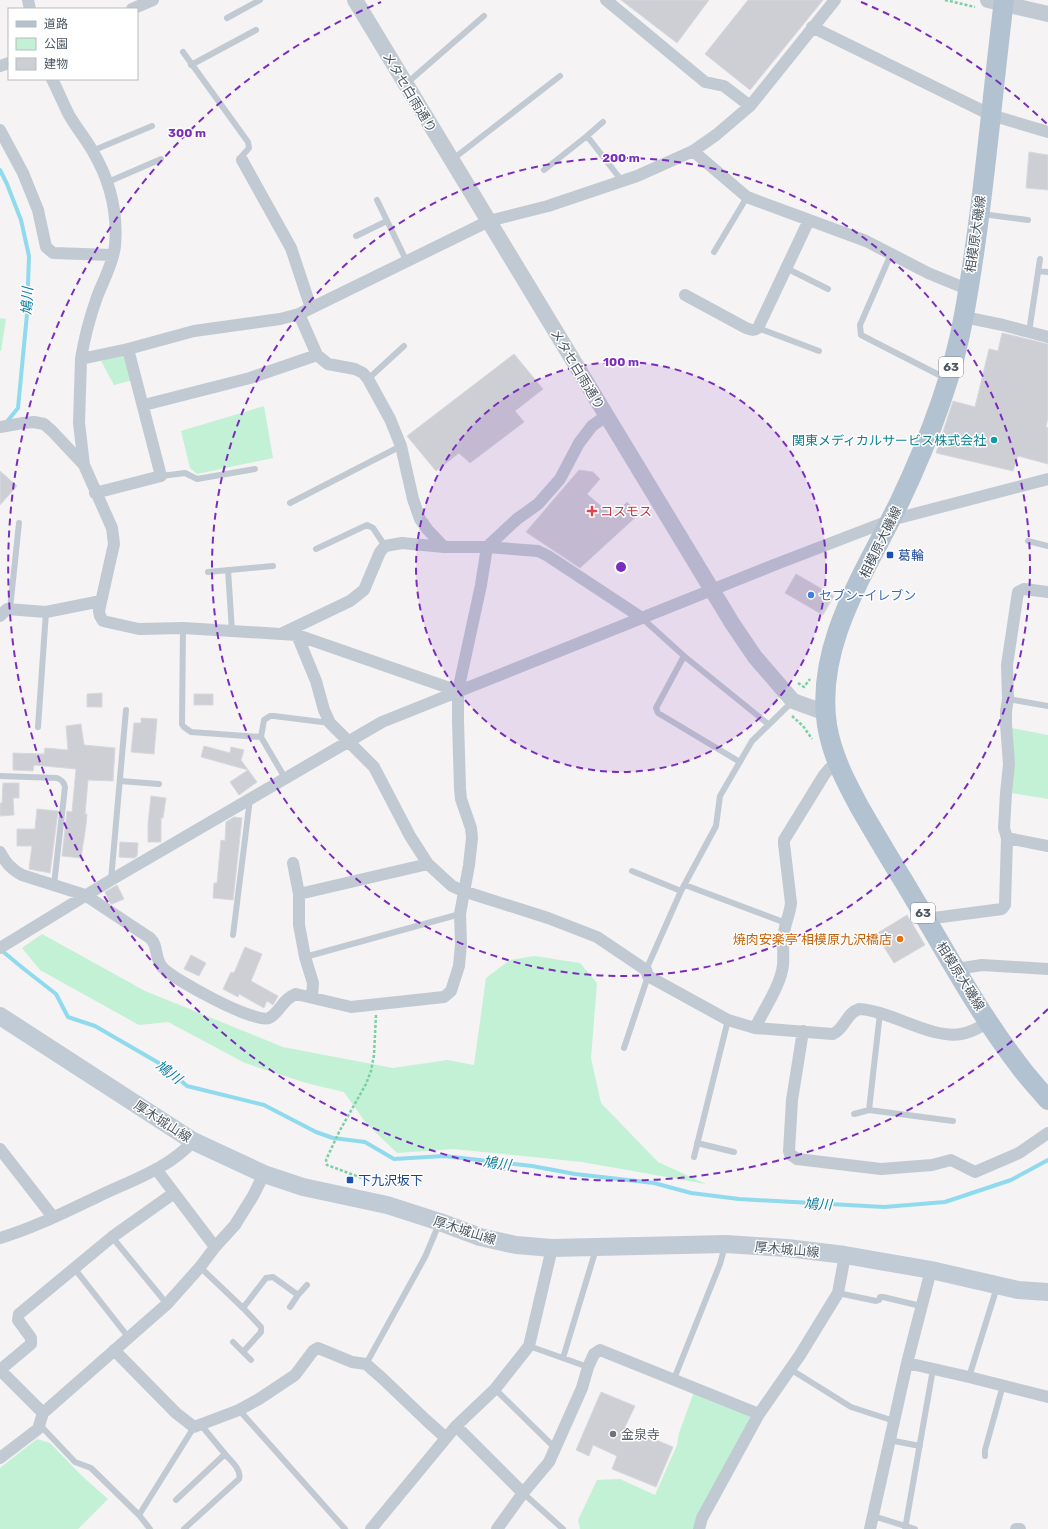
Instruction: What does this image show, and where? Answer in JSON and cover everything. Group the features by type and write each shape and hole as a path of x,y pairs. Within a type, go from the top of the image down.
{"main road":[{"name":"相模原大磯線","path":"994,3 990,115 979,214 964,317 947,380 926,443 891,520 850,600 833,647 825,684 826,713 830,738 837,762 849,788 874,833 989,1022 1021,1068 1046,1095"},
{"name":"厚木城山線","path":"0,1016 193,1141 264,1174 303,1187 387,1205 440,1222 480,1238 516,1245 552,1248 726,1244 787,1248 845,1255 931,1270 1018,1290 1048,1292"}],"street":[{"path":"134,8 153,0"},
{"name":"メタセ白雨通り","path":"355,0 732,623 792,708 826,713"},
{"path":"606,0 705,82 724,86 750,106"},
{"path":"81,359 128,349 194,331 299,314 360,285 406,260 489,221 548,206 637,176 693,151 716,135 750,106 835,0"},
{"path":"994,3 1048,14"},
{"path":"812,27 990,115 1048,132"},
{"path":"52,80 69,114 92,150 108,182 114,211 114,246 112,255 97,297 83,345 81,359 79,423 84,465 95,493 112,528 114,544 101,601 100,616 103,621 139,629 183,628 297,635 458,691"},
{"path":"0,130 23,173 38,210 45,244 49,251 53,253 112,255"},
{"path":"693,151 747,197 866,241 928,273 968,289"},
{"path":"242,160 291,248 311,308"},
{"path":"685,295 746,328 752,330 758,328 810,220"},
{"path":"299,314 317,355 328,364 355,369 363,373 368,378 390,419 401,446 413,499 420,520 444,547"},
{"path":"964,317 1048,337"},
{"path":"95,493 161,476 144,405 128,349"},
{"path":"144,405 250,378 317,355"},
{"path":"0,852 7,864 13,870 22,875 85,895 150,938 155,946 156,957 162,967 176,978 210,999 264,1019 272,1016 286,999 296,994 344,1006 358,1007 444,997 448,995 451,991 459,966 461,944 460,914 463,891 469,865 472,838 461,794 458,691 482,585 487,547 517,519 538,504 560,480 579,443 592,426 606,416"},
{"path":"0,427 23,422 39,423 47,426 84,465"},
{"path":"0,948 85,895 382,722 779,563 891,520 1048,478"},
{"path":"280,634 360,595 364,590 380,552 385,546 402,542 444,547 487,547 538,551 548,556 642,618"},
{"path":"926,918 1002,909 1006,902 1007,838 1004,828 1009,764 1006,724 1008,699 1006,665 1018,592 1024,589 1048,592"},
{"path":"0,616 5,610 10,609 46,612 101,601"},
{"path":"297,635 316,680 324,710 330,723 374,767 410,836 428,864 452,886 463,891 548,918 597,937 647,973 728,1020 755,1028 833,1034 838,1031 850,1014 856,1010 863,1009 948,1034 960,1035 968,1033 989,1022"},
{"path":"755,1028 778,982 783,965 782,944 786,923 791,909 784,840 824,775 829,768 837,762"},
{"path":"1007,838 1048,846"},
{"path":"293,863 299,894 299,925 305,956 313,983 312,997"},
{"path":"299,894 428,864"},
{"path":"956,970 982,965 1048,968"},
{"path":"803,1031 792,1100 789,1151 797,1159 881,1170 932,1165 952,1160 975,1172 1019,1154 1048,1132"},
{"path":"0,1238 53,1217 156,1169 181,1153 193,1141"},
{"path":"0,1148 53,1217"},
{"path":"156,1169 215,1247"},
{"path":"0,1458 38,1429 43,1413 166,1304 200,1267 215,1247 235,1225 253,1196 264,1174"},
{"path":"43,1413 0,1370 31,1344 31,1338 18,1320 19,1314 112,1237 174,1193"},
{"path":"371,1529 456,1426 495,1389 529,1346 552,1248"},
{"path":"699,1529 702,1518 759,1414 790,1369 838,1293 845,1255"},
{"path":"870,1529 907,1363 931,1270"},
{"path":"114,1350 176,1413 197,1426 240,1410 259,1399 295,1375 315,1349 318,1348 352,1362 366,1364 446,1438"},
{"path":"497,1529 523,1493 549,1462 582,1388 588,1367 594,1354 600,1350 759,1414"},
{"path":"907,1363 1048,1397"},
{"path":"456,1426 523,1493"}],"lane":[{"path":"227,18 260,0"},
{"path":"406,84 484,16"},
{"path":"191,65 256,30"},
{"path":"183,52 210,92 217,98 248,142 249,148 242,156 242,160"},
{"path":"451,160 560,76"},
{"path":"544,170 603,122"},
{"path":"92,150 152,126"},
{"path":"587,136 622,181"},
{"path":"108,182 162,158"},
{"path":"714,252 747,197"},
{"path":"377,200 406,260"},
{"path":"979,214 1028,220"},
{"path":"356,236 387,221"},
{"path":"891,254 860,325 861,335 947,380"},
{"path":"1029,332 1040,259"},
{"path":"786,268 828,289"},
{"path":"1038,271 1048,272"},
{"path":"758,328 819,351"},
{"path":"368,378 404,346"},
{"path":"290,503 401,446"},
{"path":"161,476 185,473 197,479 255,469"},
{"path":"10,609 19,523"},
{"path":"316,549 367,525 373,528 385,546"},
{"path":"1028,541 1048,546"},
{"path":"208,572 273,566"},
{"path":"228,570 232,631"},
{"path":"38,727 46,612"},
{"path":"642,618 684,656 768,724"},
{"path":"183,628 182,724 184,727 191,732 261,737"},
{"path":"684,656 656,708 658,713 740,762"},
{"path":"1008,699 1048,706"},
{"path":"624,1048 647,973 681,891 716,826 720,796 752,741 768,724 792,708"},
{"path":"111,880 126,710"},
{"path":"285,778 261,737 264,720 270,716 330,723"},
{"path":"0,776 57,778 62,780 64,783 65,787 54,885"},
{"path":"120,781 159,784"},
{"path":"233,935 250,800"},
{"path":"632,871 681,891"},
{"path":"685,885 786,923"},
{"path":"305,956 460,914"},
{"path":"869,1110 880,1013"},
{"path":"694,1157 728,1020"},
{"path":"854,1114 869,1110 953,1121"},
{"path":"697,1143 734,1152"},
{"path":"366,1364 425,1257 440,1222"},
{"path":"112,1237 166,1304"},
{"path":"674,1379 720,1264 726,1244"},
{"path":"563,1358 597,1246"},
{"path":"200,1267 261,1327 261,1332 243,1352"},
{"path":"74,1268 129,1338"},
{"path":"243,1308 266,1278 269,1277 273,1277 298,1295"},
{"path":"290,1307 307,1285"},
{"path":"969,1377 997,1285"},
{"path":"838,1293 876,1301 879,1300 880,1297 883,1297 921,1306"},
{"path":"233,1342 251,1360"},
{"path":"529,1346 588,1367"},
{"path":"790,1369 851,1407 894,1421"},
{"path":"906,1528 933,1369"},
{"path":"985,1456 985,1450 1003,1386"},
{"path":"495,1389 556,1449"},
{"path":"240,1410 345,1529"},
{"path":"40,1425 75,1462 91,1468 139,1515 150,1529"},
{"path":"139,1515 197,1426 225,1454 239,1471 240,1475 239,1479 184,1529"},
{"path":"889,1440 920,1446"},
{"path":"176,1500 225,1454"},
{"path":"523,1493 563,1529"},
{"path":"873,1516 906,1528 914,1529"},
{"path":"190,1524 195,1529"}],"path":[{"path":"945,0 994,3"},
{"path":"792,708 815,743"},
{"path":"367,1188 375,1190 370,1181 327,1165 326,1160 371,1072 374,1055 377,1004"}],"green space":[{"path":"0,318 6,319 1,351 0,351"},
{"path":"126,353 133,380 114,385 101,361"},
{"path":"264,406 273,458 197,474 190,468 181,431"},
{"path":"1012,728 1048,735 1048,799 1011,793"},
{"path":"42,934 145,991 283,1047 393,1068 447,1060 474,1065 486,978 510,960 534,956 580,963 597,983 591,1058 601,1103 658,1162 706,1184 582,1162 454,1149 397,1153 366,1123 344,1092 306,1083 245,1063 168,1022 139,1025 40,970 22,948"},
{"path":"694,1392 750,1415 750,1420 697,1516 693,1529 580,1529 578,1520 597,1480 620,1479 655,1495 677,1445 679,1433"},
{"path":"37,1439 50,1443 82,1476 108,1499 78,1529 0,1529 0,1468"}],"building":[{"path":"621,0 709,0 677,43"},
{"path":"748,0 823,0 750,90 705,54"},
{"path":"1029,152 1048,155 1048,190 1026,188"},
{"path":"1002,333 1048,344 1048,417 1046,427 1048,428 1048,464 1018,456 1013,471 936,453 953,401 975,407 989,349 998,351"},
{"path":"514,354 543,389 515,411 524,422 470,463 459,453 436,471 407,436"},
{"path":"579,470 593,472 600,479 587,494 613,516 627,502 639,514 580,568 526,532"},
{"path":"0,471 17,486 0,505"},
{"path":"796,574 834,596 823,615 785,593"},
{"path":"102,693 102,707 87,707 87,694"},
{"path":"194,694 213,694 213,705 194,705"},
{"path":"141,718 157,719 154,754 131,752 134,723 141,723"},
{"path":"81,724 84,745 115,748 113,781 88,780 85,814 87,814 81,858 62,856 67,811 72,812 76,769 34,765 33,771 13,770 13,753 44,754 45,748 68,750 66,726"},
{"path":"204,746 230,753 231,747 244,750 241,760 257,782 239,795 230,782 248,770 201,757"},
{"path":"3,783 19,783 19,798 13,798 14,815 0,816"},
{"path":"151,796 166,798 163,818 161,818 161,842 148,842"},
{"path":"37,809 58,811 50,873 29,869 32,846 17,846 17,829 35,829"},
{"path":"234,817 242,818 233,900 213,898 214,883 217,883 221,840 225,841 226,822"},
{"path":"120,842 138,843 137,856 134,858 119,857"},
{"path":"117,885 124,899 112,904 110,903 105,892"},
{"name":"焼肉安楽亭 相模原九沢橋店","path":"907,915 925,945 894,963 876,934"},
{"path":"245,947 262,954 251,981 278,996 273,1005 267,1001 264,1008 239,994 238,997 223,989 231,972 234,973"},
{"path":"191,955 206,963 199,976 184,969"},
{"name":"金泉寺","path":"601,1392 635,1406 625,1427 673,1447 656,1487 612,1469 617,1456 593,1445 589,1456 576,1450"}],"waterway":[{"name":"鳩川","path":"0,170 21,220 29,256 27,314 18,408 5,424"},
{"name":"鳩川","path":"1,950 56,994 68,1017 95,1026 164,1066 187,1086 264,1105 316,1132 333,1138 365,1142 394,1159 444,1156 532,1166 575,1174 654,1183 691,1193 739,1199 884,1207 945,1202 1011,1180 1048,1160"}],"place":[{"name":"関東メディカルサービス株式会社","path":"994,440"},
{"name":"コスモス","path":"592,511"},
{"name":"葛輪","path":"890,555"},
{"name":"セブン-イレブン","path":"811,595"},
{"name":"焼肉安楽亭 相模原九沢橋店","path":"900,939"},
{"name":"下九沢坂下","path":"350,1180"},
{"name":"金泉寺","path":"613,1434"}]}
